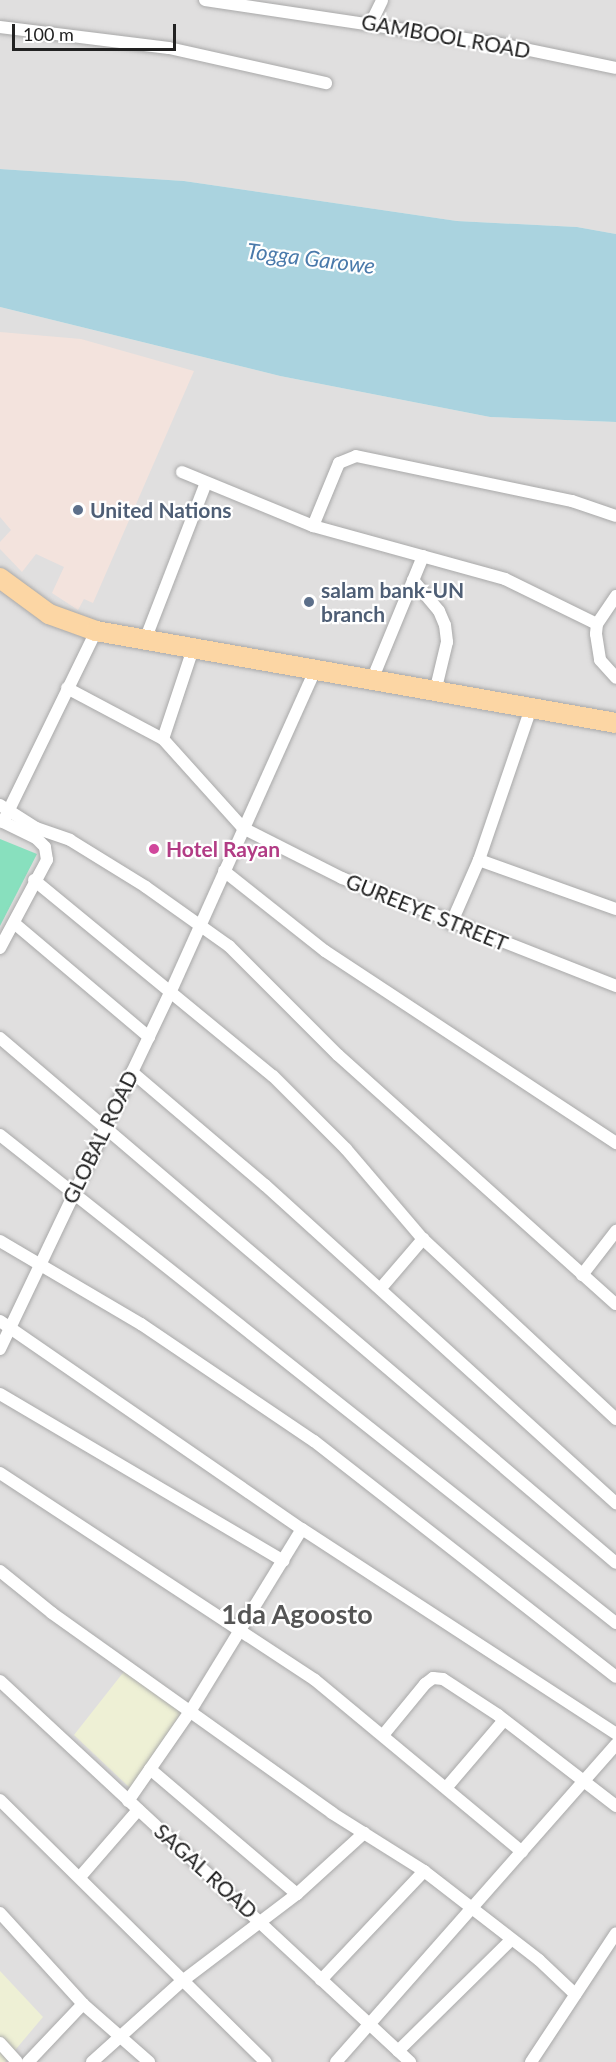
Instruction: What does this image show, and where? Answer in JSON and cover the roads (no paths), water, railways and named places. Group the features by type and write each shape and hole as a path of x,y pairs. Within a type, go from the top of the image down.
{"main road":[{"path":"0,578 49,614 96,631 616,723"}],"street":[{"name":"GAMBOOL ROAD","path":"205,0 371,22 616,68"},
{"path":"371,22 382,0"},
{"path":"0,27 169,48 326,83"},
{"path":"313,526 339,463 356,456 572,501 616,516"},
{"path":"182,472 313,526 505,579 597,624"},
{"path":"145,640 206,483"},
{"path":"372,680 423,556"},
{"path":"413,580 439,611 445,625 447,642 435,692"},
{"path":"616,596 597,624 600,660 616,678"},
{"path":"3,815 96,631"},
{"path":"163,739 193,649"},
{"name":"GLOBAL ROAD","path":"0,1349 170,993 315,670"},
{"path":"67,688 163,739 243,828"},
{"path":"451,924 479,860 531,708"},
{"path":"0,948 34,880 47,860 45,848 36,838 3,815"},
{"path":"3,815 70,840 201,925 616,1304"},
{"name":"GUREEYE STREET","path":"243,828 342,878 451,924 616,986"},
{"path":"479,860 616,909"},
{"path":"224,871 325,951 616,1143"},
{"path":"34,880 281,1084 346,1149 423,1239 616,1419"},
{"path":"14,923 149,1037"},
{"path":"0,1038 106,1125 616,1563"},
{"path":"132,1072 202,1129 381,1288 616,1503"},
{"path":"0,1135 616,1623"},
{"path":"582,1275 616,1231"},
{"path":"381,1288 423,1239"},
{"path":"0,1241 39,1267 141,1324 314,1441 616,1677"},
{"path":"0,1321 302,1529 616,1734"},
{"path":"0,1394 283,1561"},
{"path":"0,1473 241,1628 384,1734 522,1852"},
{"path":"81,1877 133,1805 150,1769 191,1710 302,1529"},
{"path":"0,1571 52,1614 364,1833 424,1871 470,1909 539,1960 575,1994"},
{"path":"384,1734 433,1678 454,1684 616,1806"},
{"name":"SAGAL ROAD","path":"0,1681 261,1921 410,2062"},
{"path":"446,1788 504,1720"},
{"path":"336,2062 367,2023 585,1783 616,1744"},
{"path":"150,1769 297,1894"},
{"path":"0,1800 81,1877 181,1982 266,2062"},
{"path":"92,2062 181,1982 297,1894 364,1833"},
{"path":"321,1980 424,1871"},
{"path":"0,1913 83,2004 149,2062"},
{"path":"531,2062 616,1934"},
{"path":"398,2051 512,1940"},
{"path":"28,2062 83,2004"},
{"path":"0,2043 17,2062"}],"water":[{"name":"Togga Garowe","path":"0,169 184,181 457,221 577,227 616,234 616,422 490,417 280,376 0,307"}],"place":[{"name":"United Nations","path":"78,510"},
{"name":"salam bank-UN branch","path":"309,602"},
{"name":"Hotel Rayan","path":"154,849"}],"district":[{"name":"1da Agoosto","path":"297,1614"}]}
